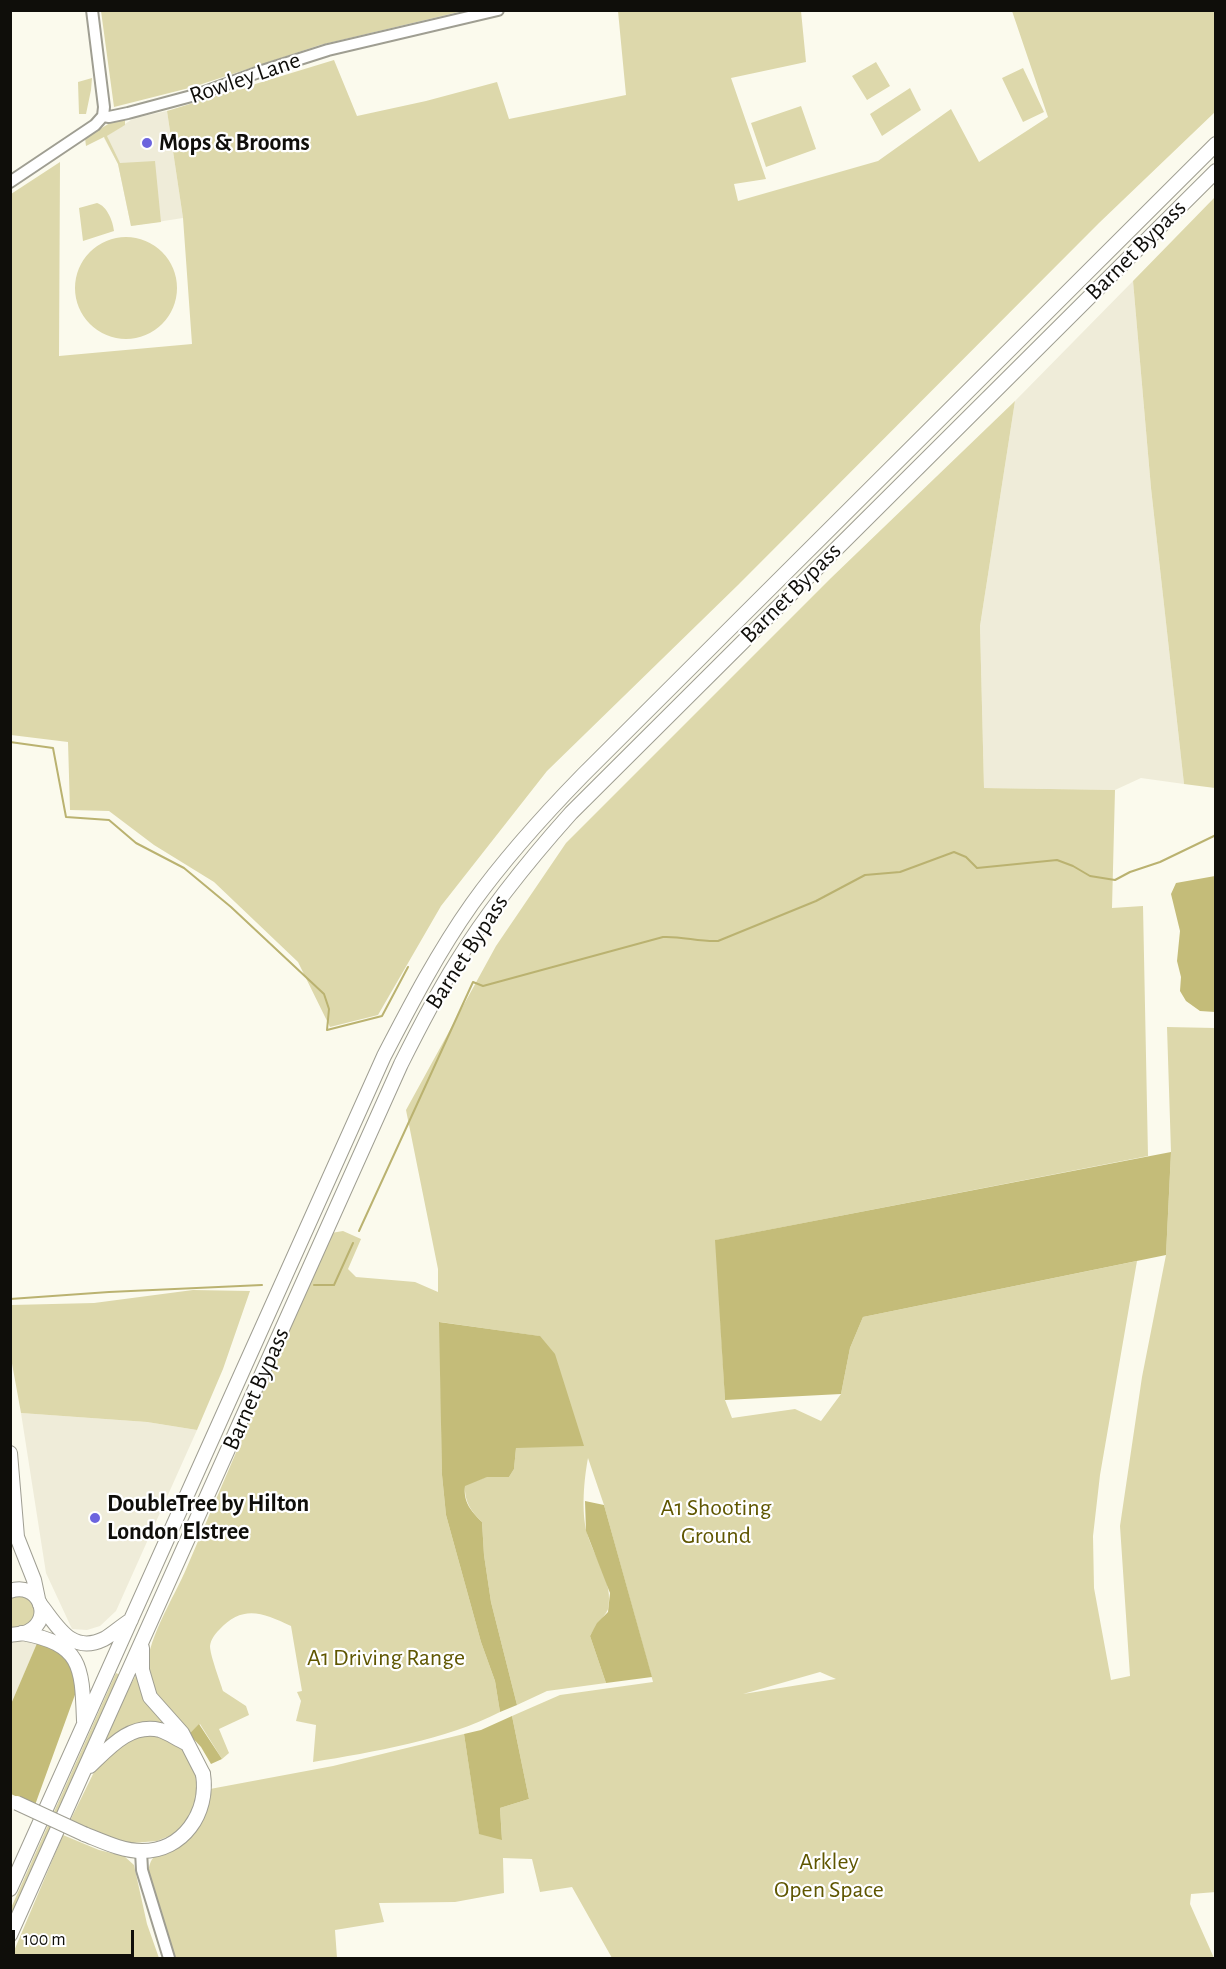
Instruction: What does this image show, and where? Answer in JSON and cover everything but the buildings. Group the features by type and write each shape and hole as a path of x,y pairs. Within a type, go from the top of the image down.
{"main road":[{"name":"Barnet Bypass","path":"10,1889 384,1056 440,952 472,904 526,836 583,775 1215,144"},
{"name":"Barnet Bypass","path":"10,1935 401,1064 456,962 487,916 521,871 571,813 1215,171"},
{"path":"10,1453 13,1512 17,1537 34,1580 41,1611 37,1623 28,1631 16,1634"},
{"path":"10,1591 24,1589 31,1592 59,1632 81,1642 93,1642 105,1638 131,1620"},
{"path":"16,1634 56,1642 71,1654 77,1663 82,1680 84,1726"},
{"path":"14,1802 84,1834 123,1848 141,1851 166,1847 188,1831 199,1814 202,1803 203,1774 182,1733 150,1697 142,1670 141,1644"},
{"path":"84,1771 114,1743 131,1732 160,1730 186,1743"}],"street":[{"path":"10,182 86,132 103,116 104,107 92,10"},
{"name":"Rowley Lane","path":"103,116 128,113 199,94 328,50 498,10"},
{"path":"141,1851 141,1870 169,1959"}],"shaded area":[{"path":"167,111 183,218 131,226 118,164 104,138 134,118"},
{"path":"1133,281 1151,488 1184,784 1141,778 1115,790 984,788 980,626 1015,401"},
{"path":"1215,876 1215,1012 1200,1011 1186,1001 1180,991 1181,977 1177,961 1180,931 1171,894 1176,883"},
{"path":"1171,1152 1166,1255 863,1317 850,1348 841,1394 725,1400 715,1240"},
{"path":"439,1322 540,1336 555,1354 584,1446 516,1448 514,1469 509,1477 487,1477 465,1486 465,1497 469,1506 482,1522 491,1602 517,1705 500,1712 495,1681 481,1642 446,1515 442,1475"},
{"path":"21,1413 147,1422 197,1430 116,1611 100,1626 87,1630 72,1629 46,1573"},
{"path":"585,1501 604,1505 652,1677 606,1683 590,1636 597,1623 608,1612 610,1593 586,1531"},
{"path":"38,1641 58,1649 72,1665 76,1692 35,1805 11,1794 11,1704"},
{"path":"38,1642 11,1704 11,1643"},
{"path":"512,1716 529,1799 500,1808 502,1840 479,1834 464,1734 481,1730"},
{"path":"199,1724 222,1759 211,1764 201,1747 189,1734"}],"green space":[{"path":"101,10 463,11 320,45 193,87 114,107"},
{"path":"618,11 801,11 806,62 731,78 766,179 734,184 738,201 878,161 951,109 979,162 1048,117 1012,11 1215,11 1215,112 1099,223 738,585 547,771 441,906 378,1015 330,1027 298,962 214,882 154,845 109,811 70,810 68,742 11,735 11,194 60,162 59,356 192,344 183,218 167,111 334,60 357,116 497,82 509,119 626,95"},
{"path":"876,62 890,86 867,100 852,76"},
{"path":"1023,68 1044,112 1023,122 1002,78"},
{"path":"92,78 86,114 79,114 78,82"},
{"path":"910,88 921,110 882,136 870,114"},
{"path":"801,106 816,149 766,167 751,123"},
{"path":"125,120 125,125 107,136 120,163 155,161 161,222 131,226 118,164 104,137 86,146 85,138 110,123"},
{"path":"1215,197 1215,788 1184,784 1151,488 1133,281"},
{"path":"97,203 109,214 114,231 83,241 79,208"},
{"path":"126,237 146,241 162,252 173,268 177,288 173,308 162,324 146,335 126,339 106,335 90,324 79,308 75,288 79,268 90,252 106,241"},
{"path":"1015,401 980,626 984,788 1115,790 1112,908 1143,906 1148,1156 716,1240 725,1400 732,1418 795,1409 821,1421 841,1394 850,1348 863,1317 1137,1261 1100,1475 1093,1536 1094,1588 1111,1680 1130,1676 1120,1526 1142,1377 1166,1255 1171,1152 1167,1027 1215,1028 1216,1892 1191,1894 1190,1904 1214,1958 612,1958 572,1887 540,1892 532,1859 503,1858 504,1893 455,1902 379,1903 384,1922 335,1930 337,1958 175,1958 148,1873 149,1868 155,1856 180,1844 194,1832 208,1808 210,1789 333,1766 464,1734 479,1833 502,1839 500,1808 529,1799 512,1716 560,1695 653,1682 604,1505 588,1458 584,1496 585,1525 606,1580 609,1599 607,1611 590,1636 606,1683 547,1691 517,1705 491,1602 482,1522 469,1506 465,1485 486,1477 509,1477 514,1469 516,1448 539,1336 440,1322 442,1475 446,1515 481,1642 495,1681 500,1712 479,1722 433,1737 313,1762 316,1725 296,1721 301,1701 297,1692 302,1691 291,1626 271,1617 254,1613 245,1614 236,1617 219,1630 210,1646 223,1691 246,1706 249,1715 219,1729 229,1753 222,1759 200,1724 189,1734 158,1699 149,1683 147,1663 155,1635 187,1567 331,1233 343,1231 361,1239 348,1269 356,1277 415,1282 438,1292 438,1269 406,1110 496,946 566,843 831,578","holes":["820,1672 836,1679 743,1694"]},
{"path":"193,1290 250,1291 223,1369 197,1430 147,1422 21,1413 11,1358 11,1305 94,1303"},
{"path":"19,1594 31,1599 35,1612 34,1617 23,1626 11,1629 11,1598"},
{"path":"139,1670 174,1728 164,1728 100,1750 123,1698"},
{"path":"116,1673 120,1675 11,1918 11,1908"},
{"path":"152,1733 182,1747 198,1776 196,1808 179,1832 157,1841 133,1843 117,1840 70,1821 95,1770 120,1743"},
{"path":"63,1835 99,1850 124,1856 134,1865 147,1924 159,1958 11,1958"}],"waterway":[{"path":"10,742 53,748 66,817 109,820 136,843 184,868 231,907 324,994 329,1009 327,1030 382,1016 408,967"},
{"path":"359,1231 473,982 483,986 663,937 718,941 816,901 865,875 900,872 954,852 966,857 977,868 1057,860 1090,876 1115,880 1130,872 1160,862 1216,835"},
{"path":"314,1285 334,1285 353,1243"},
{"path":"10,1299 262,1285"}],"place":[{"name":"Mops & Brooms","path":"147,143"},
{"name":"DoubleTree by Hilton London Elstree","path":"95,1518"}],"park label":[{"name":"A1 Shooting Ground","path":"716,1522"},
{"name":"A1 Driving Range","path":"386,1658"},
{"name":"Arkley Open Space","path":"829,1876"}]}
